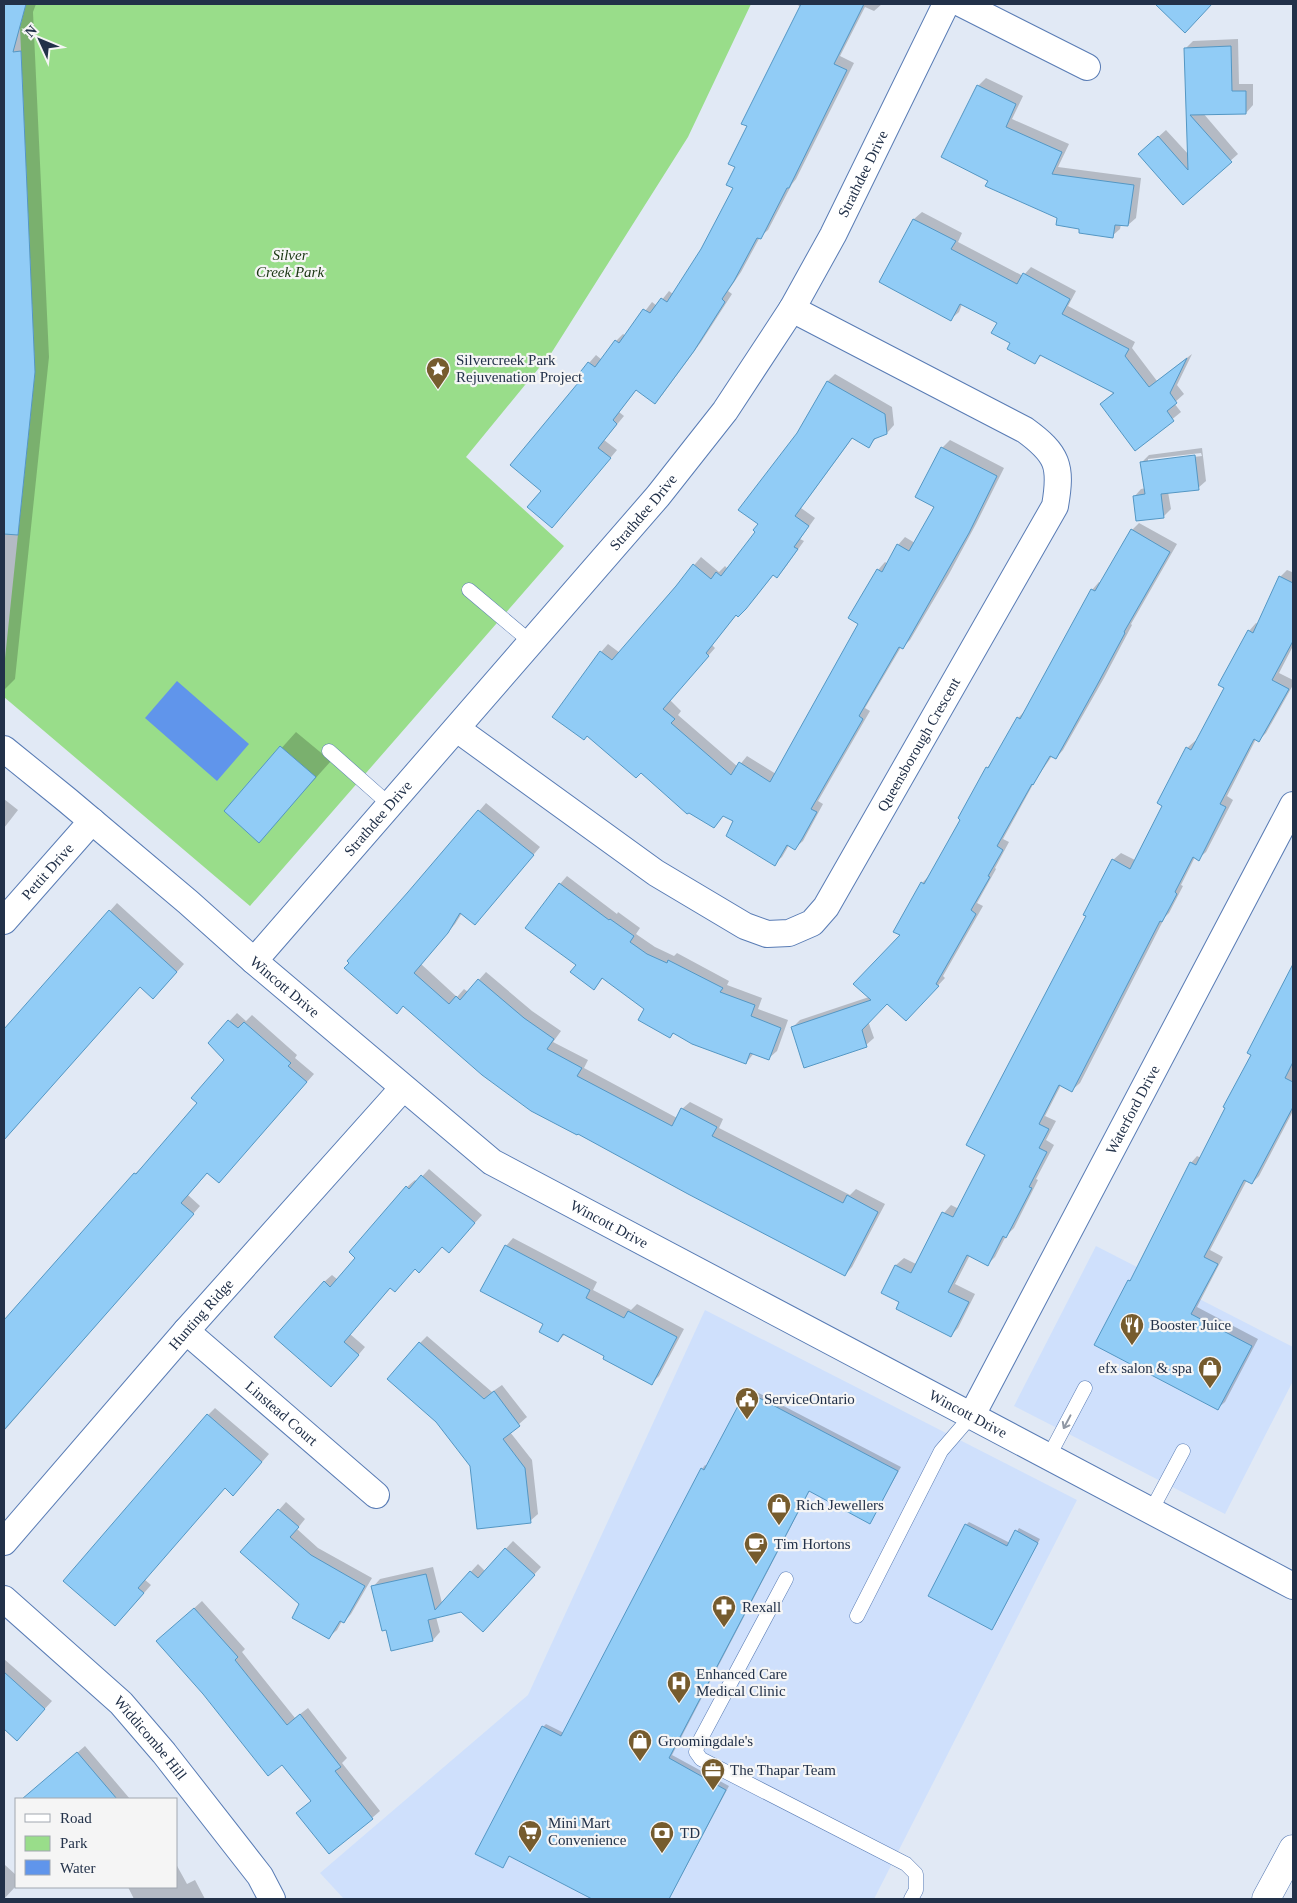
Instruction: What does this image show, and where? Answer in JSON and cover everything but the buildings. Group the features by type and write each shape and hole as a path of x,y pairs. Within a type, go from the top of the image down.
{"main road":[{"path":"1266,1899 1293,1849"}],"street":[{"name":"Strathdee Drive","path":"254,961 658,496 725,411 792,310 833,235 946,4"},
{"path":"962,4 1088,66"},
{"name":"Queensborough Crescent","path":"457,729 656,873 745,926 767,934 789,933 812,923 826,907 1055,506 1060,479 1054,459 1043,443 1025,430 792,310"},
{"name":"Wincott Drive","path":"4,749 188,902 254,961 492,1162 1293,1586"},
{"name":"Waterford Drive","path":"972,1415 1293,805"},
{"name":"Pettit Drive","path":"4,921 92,821"},
{"name":"Hunting Ridge","path":"4,1542 186,1331 403,1088"},
{"name":"Linstead Court","path":"186,1331 376,1495"},
{"name":"Widdicombe Hill","path":"4,1599 121,1703 164,1753 260,1876 272,1899"}],"lane":[{"path":"469,590 532,643"},
{"path":"329,751 390,806"},
{"path":"1049,1456 1085,1388"},
{"path":"857,1616 941,1451 972,1415"},
{"path":"1151,1511 1183,1451"},
{"path":"786,1579 698,1744 696,1752 701,1759 906,1864 916,1874 916,1890 912,1899"}],"shaded area":[{"path":"1096,1246 1293,1347 1293,1381 1225,1514 1014,1406"},
{"path":"705,1310 1077,1500 874,1899 344,1899 320,1873 528,1695"}],"green space":[{"name":"Silver Creek Park","path":"26,4 751,4 688,137 552,352 466,457 564,546 250,906 4,697 4,668 35,372 20,27"}],"water":[{"path":"177,681 249,744 217,781 145,718"}],"place":[{"name":"Silvercreek Park Rejuvenation Project","path":"438,390"},
{"name":"Booster Juice","path":"1132,1346"},
{"name":"efx salon & spa","path":"1210,1389"},
{"name":"ServiceOntario","path":"747,1420"},
{"name":"Rich Jewellers","path":"779,1526"},
{"name":"Tim Hortons","path":"756,1565"},
{"name":"Rexall","path":"724,1628"},
{"name":"Enhanced Care Medical Clinic","path":"679,1704"},
{"name":"Groomingdale's","path":"640,1762"},
{"name":"The Thapar Team","path":"713,1791"},
{"name":"Mini Mart Convenience","path":"530,1853"},
{"name":"TD","path":"662,1854"}]}
